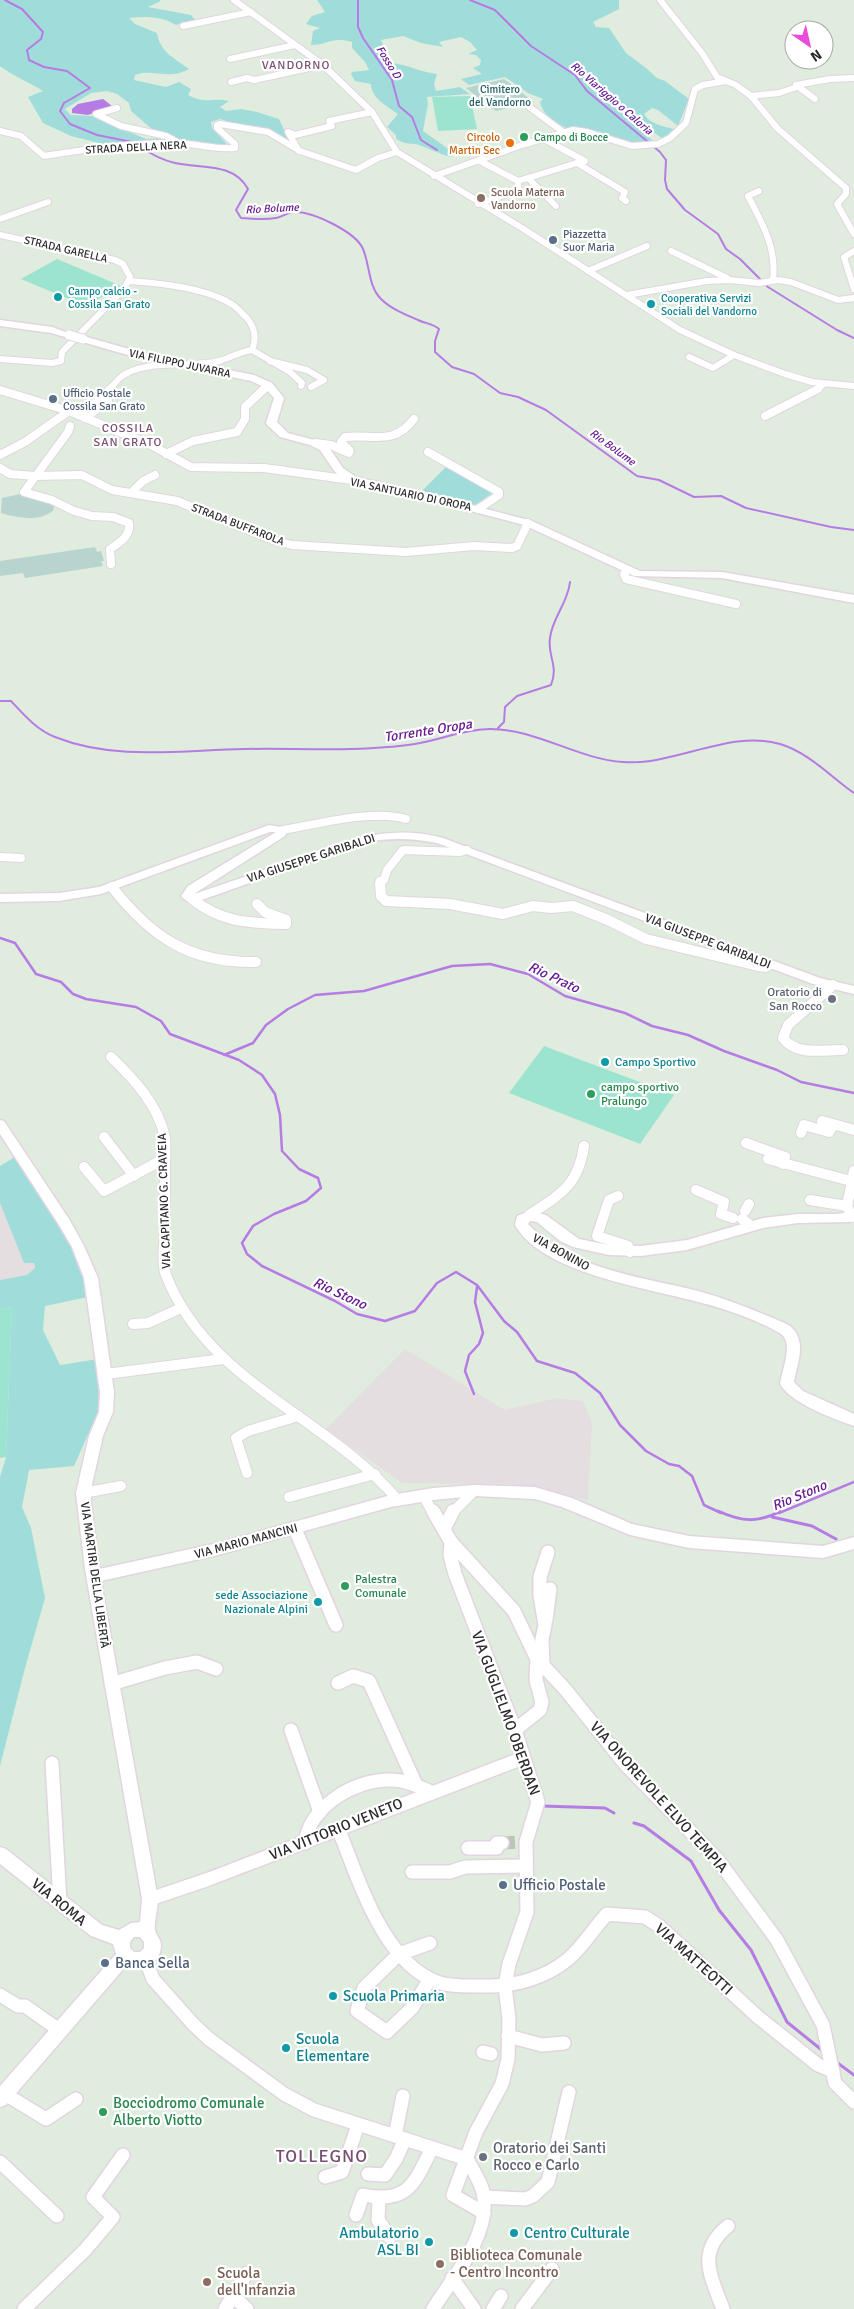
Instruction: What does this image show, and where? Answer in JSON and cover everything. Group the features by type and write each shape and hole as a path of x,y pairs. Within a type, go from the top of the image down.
{"main road":[{"name":"VIA FILIPPO JUVARRA","path":"0,323 52,330 174,364 254,378 268,385"},
{"path":"268,385 279,398 271,423 274,428 284,435 324,448 339,470 352,480"},
{"name":"VIA SANTUARIO DI OROPA","path":"352,480 478,509 528,523 549,531 626,571 638,574 722,575 854,599"}],"street":[{"path":"234,0 323,65 372,112 397,152 478,204 522,228 687,334 734,355 785,374 824,384 852,387"},
{"path":"660,0 702,53 717,76 736,85 751,96 777,128 846,188 846,194 837,204 854,234"},
{"path":"183,26 251,12"},
{"path":"230,58 295,45"},
{"path":"231,82 247,78 254,80 323,65"},
{"path":"751,96 779,92 797,87 796,85 830,79 854,78"},
{"path":"434,176 563,132 579,130 632,146 658,144 670,138 686,123 695,89 703,84 726,81"},
{"path":"797,87 815,99"},
{"path":"528,106 563,132"},
{"path":"117,108 96,114 121,126 166,136 180,143"},
{"path":"300,151 288,132 295,135 332,126 329,123 330,120 372,112"},
{"name":"STRADA DELLA NERA","path":"0,130 21,136 44,156 96,148 180,143 235,148 235,144 216,128 220,124 268,132 300,151 356,170 378,158 397,152"},
{"path":"480,161 518,181 585,161 542,138"},
{"path":"577,163 625,192 622,198 626,201"},
{"path":"528,178 556,206"},
{"path":"478,204 515,191 518,188 518,181"},
{"path":"759,191 748,196 765,226 776,271 771,281"},
{"path":"846,194 854,194"},
{"path":"2,216 48,202"},
{"name":"STRADA GARELLA","path":"0,235 115,260 123,264 130,277 129,281"},
{"path":"588,271 647,246"},
{"path":"672,251 730,280"},
{"path":"854,251 844,258 854,289"},
{"path":"627,295 699,282 730,280 759,283 771,281 791,282 838,300 854,298"},
{"path":"0,359 52,364 60,361 62,352 124,289 129,281 185,289 222,299 233,305 254,328 256,337 252,350"},
{"path":"82,416 108,401 101,398 127,373 174,364 219,362 238,352 252,350 297,377 302,383 301,386"},
{"path":"689,357 713,368 734,355"},
{"path":"270,361 307,370 324,380 311,387"},
{"path":"766,416 820,388 824,384"},
{"path":"166,454 193,441 237,432 244,419 245,407 268,385"},
{"name":"VIA SANTUARIO DI OROPA","path":"0,390 82,416 151,445 191,467 264,468 352,480"},
{"path":"0,455 25,442 69,411"},
{"path":"315,444 332,446 348,453 350,451 341,442 345,437 358,436 376,439 394,437 408,429 414,420"},
{"path":"70,426 24,492 52,500 74,511 92,516 113,517 129,523 130,529 127,536 110,549 111,564"},
{"name":"VIA SANTUARIO DI OROPA","path":"428,452 499,492 499,494 478,509"},
{"name":"STRADA BUFFAROLA","path":"0,468 10,474 35,476 82,475 112,490 177,501 273,540 292,545 406,552 474,546 512,548 517,546 528,523"},
{"path":"131,493 143,481 155,475"},
{"name":"VIA SANTUARIO DI OROPA","path":"626,571 624,574 626,579 736,604"},
{"path":"0,898 59,897 112,887 269,828 283,830 376,814 394,815 406,819"},
{"name":"VIA GIUSEPPE GARIBALDI","path":"283,830 281,834 192,889 187,896 192,899 364,839 381,835 416,835 439,840 467,850 769,964 854,990"},
{"path":"467,850 460,852 403,850 387,870 384,880 380,881 381,896 386,901 450,904 503,914 533,906 551,908 573,906 600,916 646,939 758,966 766,967 769,964"},
{"path":"0,856 21,858"},
{"path":"112,887 153,931 173,945 214,962 256,962"},
{"path":"192,899 214,915 232,922 286,924 286,920 265,912 257,904"},
{"path":"833,985 788,1025 783,1038 784,1042 796,1049 843,1050"},
{"name":"VIA CAPITANO G. CRAVEIA","path":"112,1057 123,1067 152,1102 160,1120 165,1139 165,1272 170,1288 181,1308 223,1359 375,1474 397,1500"},
{"path":"822,1121 847,1131"},
{"name":"VIA MARTIRI DELLA LIBERTÀ","path":"0,1124 78,1246 91,1278 106,1374 106,1412 96,1436 83,1493 111,1684 150,1899 147,1932"},
{"path":"801,1133 804,1125 829,1132 833,1126"},
{"path":"104,1137 134,1176"},
{"path":"746,1143 785,1157 783,1164"},
{"path":"529,1215 571,1188 580,1174 584,1146"},
{"path":"84,1167 104,1191 164,1159"},
{"path":"768,1159 852,1180 851,1213 810,1200"},
{"path":"696,1190 724,1202 721,1214 744,1216"},
{"path":"618,1196 609,1200 597,1236 628,1246 630,1252"},
{"name":"VIA BONINO","path":"851,1213 839,1220 744,1216 721,1236 668,1251 630,1252 591,1247 570,1241 544,1220 529,1215 522,1219 521,1225 528,1233 572,1261 628,1282 688,1294 740,1310 777,1325 792,1336 795,1346 788,1370 787,1384 798,1394 854,1420"},
{"path":"133,1324 148,1323 181,1308"},
{"path":"106,1374 223,1359"},
{"path":"247,1473 236,1438 242,1432 284,1422 298,1416"},
{"path":"289,1497 375,1474"},
{"path":"83,1493 121,1486"},
{"path":"397,1500 441,1492 518,1491 548,1495 611,1522 645,1533 684,1541 823,1552 854,1543"},
{"path":"444,1529 447,1519 458,1503 473,1492"},
{"name":"VIA GUGLIELMO OBERDAN","path":"423,1495 451,1542 450,1555 455,1574 515,1730 522,1758 538,1802 523,1842 526,1866 527,1912 508,1964 505,1986 509,2019 508,2036 496,2055 502,2084 476,2132 453,2195 484,2213"},
{"name":"VIA MARIO MANCINI","path":"94,1576 199,1554 295,1529 349,1511 397,1500"},
{"path":"295,1529 336,1625"},
{"name":"VIA ONOREVOLE ELVO TEMPIA","path":"451,1542 514,1611 540,1662 565,1688 625,1764 718,1860 777,1940 823,2025 833,2071"},
{"path":"544,1625 540,1596 540,1577 548,1552"},
{"path":"515,1730 540,1710 542,1702 536,1680 544,1625 549,1610 550,1589"},
{"path":"111,1684 165,1668 196,1662 216,1669"},
{"path":"338,1683 353,1676 369,1681 416,1785"},
{"path":"291,1730 320,1812"},
{"name":"VIA VITTORIO VENETO","path":"150,1899 305,1842 522,1758"},
{"path":"52,1763 60,1902"},
{"path":"305,1842 304,1835 320,1812 330,1802 365,1785 384,1780 399,1780 431,1792"},
{"name":"VIA MATTEOTTI","path":"338,1828 378,1922 399,1954 430,1979 458,1986 505,1986 560,1965 578,1952 595,1925 607,1914 645,1917 678,1942 758,2017 818,2065 833,2071"},
{"path":"468,1848 497,1848 497,1843 502,1843"},
{"name":"VIA ROMA","path":"0,1854 97,1931 124,1947"},
{"path":"412,1872 450,1872 465,1867 526,1866"},
{"path":"76,2099 46,2119 2,2097 59,2030 124,1947 127,1934 137,1930 147,1932 154,1945 145,1958 134,1960 124,1947"},
{"path":"430,1943 399,1954 364,1988 357,2011 387,2032 399,2024 418,2003 430,1979"},
{"path":"145,1958 153,1979 164,1993 209,2039 284,2094 314,2110 467,2159 484,2197 484,2213 479,2234 433,2309"},
{"path":"0,1995 18,2006 25,2006 59,2030"},
{"path":"508,2036 542,2045 564,2043"},
{"path":"833,2071 835,2083 854,2102"},
{"path":"484,2197 525,2199 533,2196 548,2182 569,2092"},
{"path":"368,2174 385,2175 396,2159 400,2137 403,2096"},
{"path":"324,2177 342,2172 358,2125"},
{"path":"356,2215 363,2195 393,2198 402,2194 411,2184 432,2148"},
{"path":"24,2309 84,2250 113,2217 93,2198 123,2155"},
{"path":"0,2162 57,2216"},
{"path":"379,2198 378,2220 390,2236"},
{"path":"722,2309 707,2264 709,2251 717,2233 728,2226"},
{"path":"522,2309 552,2269"},
{"path":"247,2273 229,2303 247,2309"},
{"path":"452,2278 474,2309"},
{"path":"493,2309 501,2296"}],"shaded area":[{"path":"0,0 159,0 161,1 148,7 191,15 195,20 176,25 153,17 129,18 135,24 157,33 164,50 189,69 174,74 142,73 135,75 134,80 166,87 179,82 191,89 188,95 200,100 229,101 220,107 226,111 241,109 279,119 288,138 285,140 220,119 211,122 212,128 227,144 222,146 182,141 153,130 131,111 129,103 117,94 107,91 91,93 65,109 71,115 92,116 146,139 162,138 171,141 103,144 71,136 43,123 28,97 43,91 0,66"},
{"path":"317,0 619,0 619,9 593,22 596,27 609,28 626,53 657,78 665,81 689,99 678,126 658,110 652,108 644,114 654,123 674,129 663,139 653,132 645,134 653,141 645,143 603,137 571,130 557,123 541,107 540,102 543,99 528,93 505,77 469,85 461,79 482,74 473,68 480,65 481,60 476,55 468,54 477,50 470,42 461,37 439,42 443,47 421,43 403,36 381,40 392,63 437,74 434,84 436,91 460,87 470,94 427,97 428,104 423,131 447,148 452,157 447,156 396,139 396,135 387,127 398,114 377,98 371,84 355,81 351,74 352,72 369,70 365,62 352,48 352,42 335,40 311,45 313,31 320,28 306,24 312,16 325,12"},
{"path":"470,96 477,129 438,131 432,97"},
{"path":"103,99 112,106 88,115 72,113 72,109 78,104"},
{"path":"57,259 121,286 86,306 21,279"},
{"path":"448,465 493,491 474,506 421,492"},
{"name":"campo sportivo Pralungo","path":"544,1046 674,1095 640,1144 509,1093"},
{"path":"15,1157 75,1250 88,1297 45,1306 43,1330 60,1365 98,1359 99,1410 74,1466 29,1470 22,1507 31,1528 45,1598 0,1766 0,1477 6,1457 12,1307 0,1309 0,1280 27,1275 35,1268 34,1263 24,1263 0,1203 0,1166"},
{"path":"0,1203 24,1263 34,1262 35,1269 27,1275 0,1280"},
{"path":"12,1307 6,1457 0,1458 0,1309"},
{"path":"405,1349 505,1410 557,1398 583,1401 592,1424 588,1500 509,1484 402,1483 326,1429"}],"green space":[{"name":"Cimitero del Vandorno","path":"504,79 534,102 496,111 466,88"},
{"path":"20,494 46,499 54,506 53,511 34,518 1,513 2,498"},
{"path":"95,547 97,552 101,551 104,561 101,561 103,566 25,578 23,573 0,576 0,561"}],"waterway":[{"name":"Rio Bolume","path":"5,0 22,9 43,32 41,39 27,50 29,60 44,67 67,71 90,88 64,103 60,111 70,124 97,135 132,142"},
{"name":"Fosso D","path":"358,0 358,27 363,38 392,80 399,106 412,117 421,140 437,150"},
{"name":"Rio Viariggio o Caloria","path":"470,0 495,10 531,46 575,75 587,91 660,152 666,160 665,180 667,189 685,210 718,234 726,249 740,259 768,287 837,330 854,338"},
{"name":"Rio Bolume","path":"137,145 155,156 170,162 216,168 234,174 242,180 248,189 236,210 241,218 272,219 292,212 302,213 322,219 343,230 359,242 363,249 371,282 381,299 389,306 439,329 435,341 435,352 452,367 474,374 500,393 518,397 546,410 637,476 659,480 694,497 721,496 746,508 831,527 854,530"},
{"path":"498,728 504,722 505,707 517,696 551,685 554,672 550,650 551,631 569,590 570,582"},
{"name":"Torrente Oropa","path":"0,701 11,701 26,717 48,734 55,737 101,749 125,752 387,747 418,743 469,731 490,729 524,734 606,760 642,762 722,744 761,741 780,744 800,753 854,793"},
{"name":"Rio Stono","path":"0,938 15,943 36,974 61,982 73,994 86,999 136,1007 161,1021 170,1034 225,1055"},
{"name":"Rio Prato","path":"225,1055 253,1043 266,1025 288,1009 315,995 364,991 452,966 490,964 528,974 565,996 625,1013 652,1026 688,1035 724,1051 777,1070 801,1082 854,1093"},
{"name":"Rio Stono","path":"225,1055 239,1060 262,1075 275,1094 280,1115 282,1151 299,1169 318,1178 321,1188 306,1201 274,1214 253,1226 242,1243 247,1254 262,1266 335,1301 357,1314 385,1321 415,1311 437,1283 456,1272 477,1285 504,1321 517,1332 537,1361 575,1373 600,1393 620,1425 646,1451 669,1464 679,1466 692,1476 704,1505 721,1513"},
{"path":"474,1394 465,1371 469,1355 479,1344 483,1333 475,1302 477,1287"},
{"name":"Rio Stono","path":"779,1513 854,1482"},
{"name":"Rio Stono","path":"718,1511 750,1520 765,1518 781,1511"},
{"path":"772,1517 812,1526 836,1539"},
{"path":"542,1806 605,1808 614,1813"},
{"path":"634,1823 644,1826 691,1861 719,1910 751,1950 787,2022 823,2051"},
{"path":"835,2061 854,2075"}],"tunnel":[{"path":"502,1843 519,1842"}],"place":[{"name":"Campo di Bocce","path":"524,137"},
{"name":"Circolo Martin Sec","path":"510,143"},
{"name":"Scuola Materna Vandorno","path":"481,198"},
{"name":"Piazzetta Suor Maria","path":"553,240"},
{"name":"Campo calcio - Cossila San Grato","path":"58,297"},
{"name":"Cooperativa Servizi Sociali del Vandorno","path":"651,304"},
{"name":"Ufficio Postale Cossila San Grato","path":"53,399"},
{"name":"Oratorio di San Rocco","path":"832,999"},
{"name":"Campo Sportivo","path":"605,1062"},
{"name":"campo sportivo Pralungo","path":"591,1094"},
{"name":"Palestra Comunale","path":"345,1586"},
{"name":"sede Associazione Nazionale Alpini","path":"318,1602"},
{"name":"Ufficio Postale","path":"503,1885"},
{"name":"Banca Sella","path":"105,1963"},
{"name":"Scuola Primaria","path":"333,1996"},
{"name":"Scuola Elementare","path":"286,2048"},
{"name":"Bocciodromo Comunale Alberto Viotto","path":"103,2112"},
{"name":"Oratorio dei Santi Rocco e Carlo","path":"483,2157"},
{"name":"Centro Culturale","path":"514,2233"},
{"name":"Ambulatorio ASL BI","path":"429,2242"},
{"name":"Biblioteca Comunale - Centro Incontro","path":"440,2264"},
{"name":"Scuola dell'Infanzia","path":"207,2282"}],"district":[{"name":"VANDORNO","path":"296,65"},
{"name":"COSSILA SAN GRATO","path":"128,435"},
{"name":"TOLLEGNO","path":"322,2156"}]}
